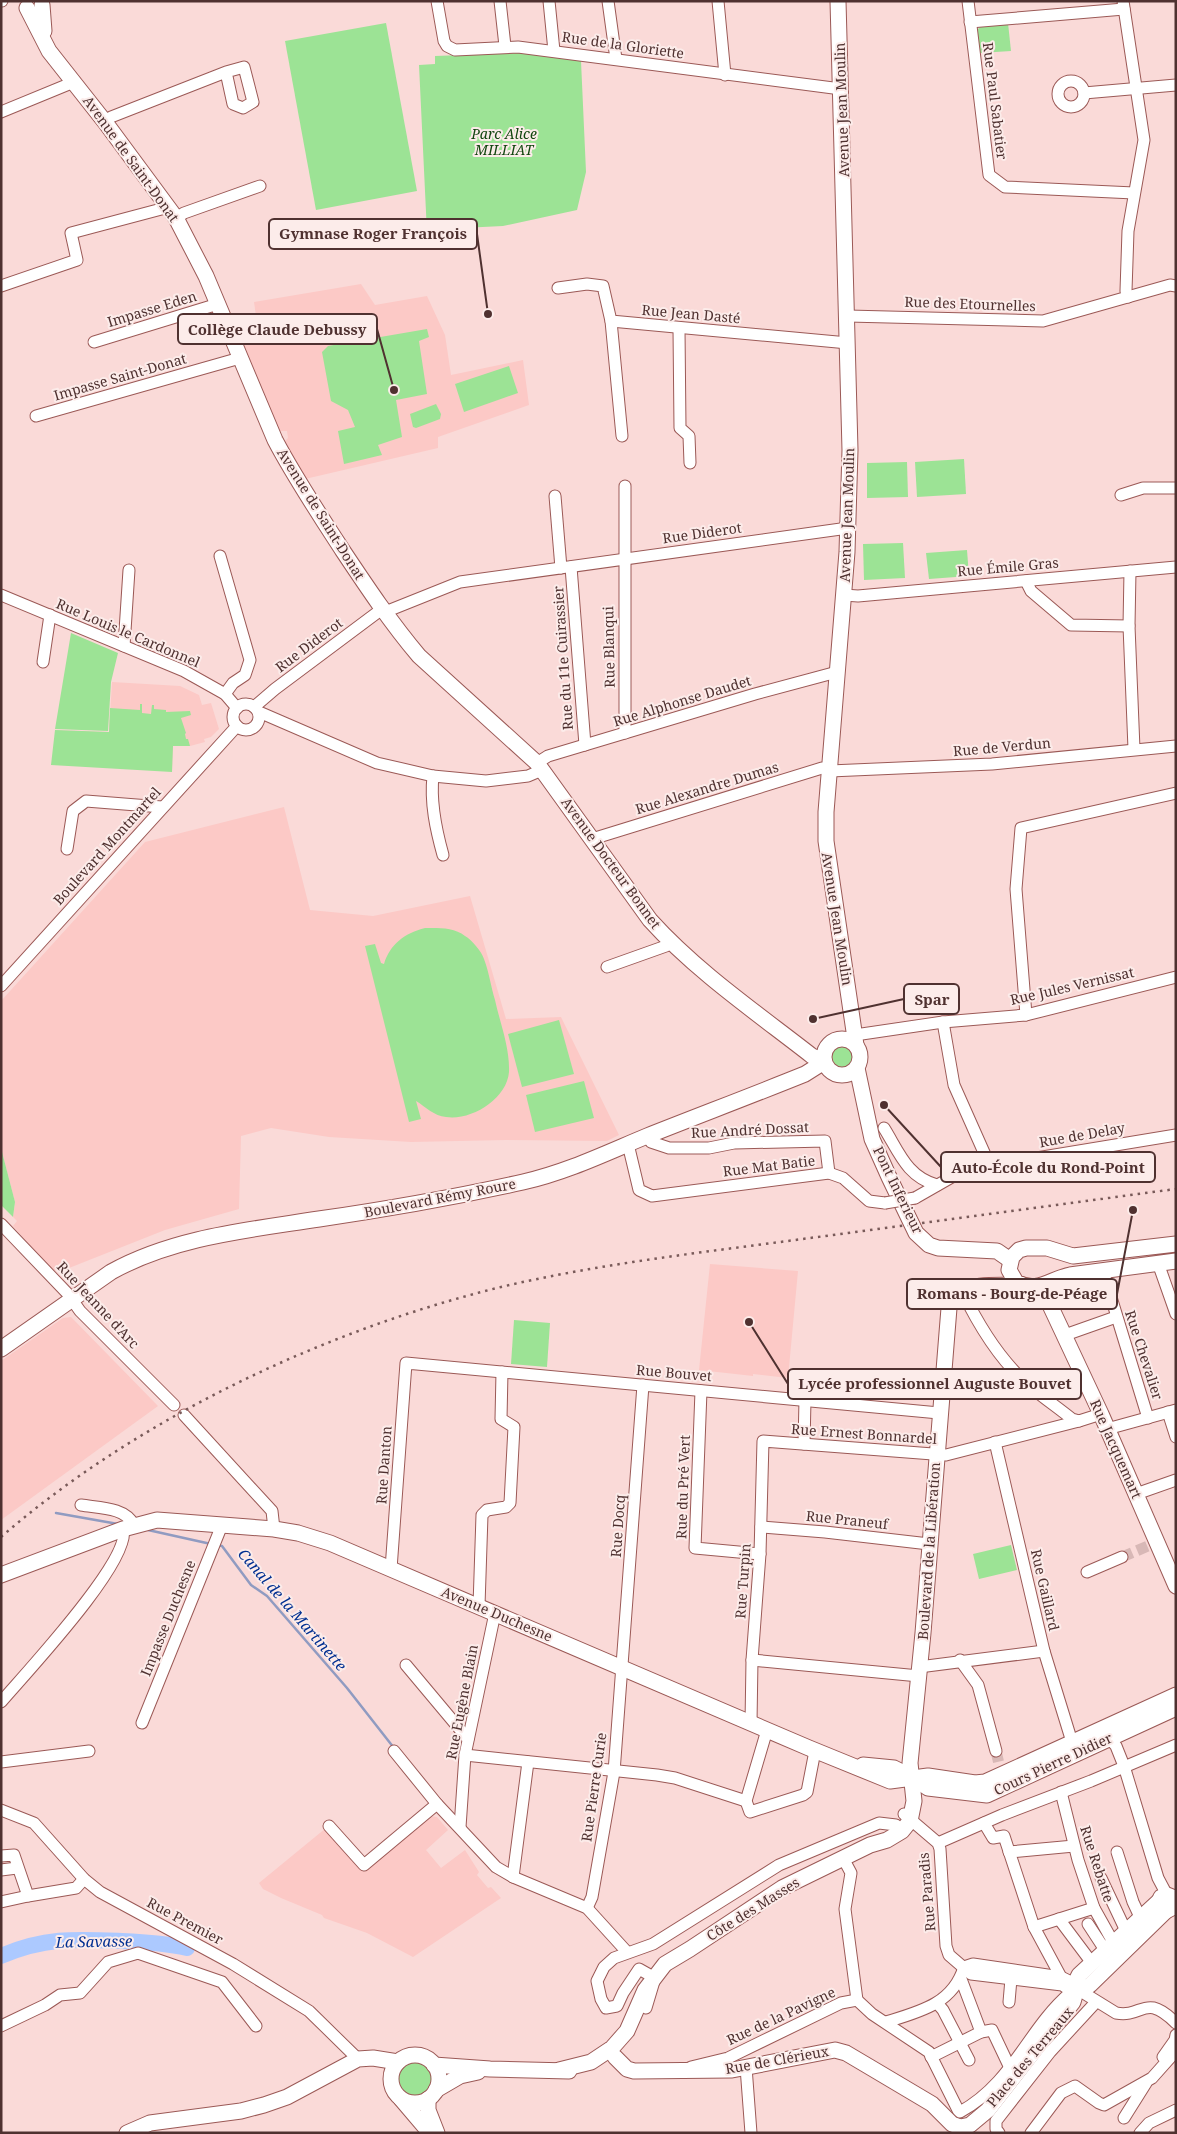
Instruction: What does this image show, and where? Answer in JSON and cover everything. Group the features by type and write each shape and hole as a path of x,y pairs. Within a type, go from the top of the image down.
{"main road":[{"name":"Avenue Jean Moulin","path":"835,1064 860,1056 852,1036 826,842 848,528 850,415 838,1"},
{"path":"22,4 35,8 44,3"},
{"name":"Avenue de Saint-Donat","path":"44,3 46,42"},
{"name":"Avenue de Saint-Donat","path":"22,4 46,42 49,51 105,122 172,213 193,248 275,440 288,466 384,611 419,656 539,767"},
{"name":"Avenue Docteur Bonnet","path":"539,767 645,913 671,943 800,1047"},
{"path":"835,1064 835,1040 852,1036"},
{"path":"801,1075 803,1061 800,1047 812,1049 835,1064"},
{"name":"Boulevard Rémy Roure","path":"1,1350 129,1262 180,1245 227,1234 427,1203 515,1184 573,1168 801,1075 835,1064"},
{"name":"Pont Inferieur","path":"835,1064 863,1102 872,1138 916,1233 930,1245 938,1248 960,1250 1000,1242 1012,1260"},
{"path":"985,1286 1012,1260 1039,1247 1073,1256 1082,1256 1176,1244"},
{"path":"1054,1252 1061,1264 1058,1278"},
{"path":"1012,1260 1011,1277 1022,1285"},
{"path":"962,1291 985,1286 1041,1286 1051,1283 1058,1278 1176,1261"},
{"name":"Rue Jacquemart","path":"1041,1286 1066,1335 1136,1494 1153,1544 1176,1586"},
{"name":"Boulevard de la Libération","path":"912,1777 910,1763 930,1544 947,1324 949,1308 954,1298 962,1291"},
{"name":"Avenue Duchesne","path":"1,1575 128,1527 170,1520 274,1529 316,1538 846,1764 894,1768 912,1777"},
{"name":"Cours Pierre Didier","path":"912,1777 928,1776 975,1783 985,1782 1000,1769 1072,1742 1176,1695"},
{"name":"Cours Pierre Didier","path":"912,1777 928,1788 987,1795 1176,1708"},
{"path":"903,1820 912,1777"},
{"name":"Côte des Masses","path":"613,2053 626,2031 645,1990 665,1964 782,1888 870,1845 903,1820"},
{"path":"970,2129 988,2110 1073,2002 1072,1987 1079,1975 1140,1917 1170,1899"},
{"path":"1072,1987 1090,1985 1170,1899"},
{"name":"Côte des Masses","path":"613,2053 627,2045 635,2033 661,1980 690,1949"},
{"name":"Rue de Clérieux","path":"613,2053 627,2069 634,2071 682,2072 732,2070 835,2050 846,2053 932,2104 952,2124 970,2129"},
{"path":"434,2065 490,2069 559,2070 591,2062 613,2053"},
{"path":"430,2133 393,2090 391,2079 394,2067 398,2062 412,2056 426,2058 434,2065 439,2077 428,2110 437,2133"},
{"path":"127,2133 150,2123 241,2111 264,2105 287,2097 358,2059 373,2058 398,2062"},
{"path":"358,2059 372,2063 391,2079"},
{"path":"401,2099 415,2103 460,2076 490,2069"}],"street":[{"name":"Rue de la Gloriette","path":"437,1 444,41 450,48 455,50 504,46 554,51 841,89"},
{"path":"500,1 504,46"},
{"path":"549,1 554,51"},
{"path":"608,1 616,59"},
{"path":"718,1 725,75"},
{"name":"Rue Paul Sabatier","path":"968,1 989,175 1005,187 1134,193"},
{"path":"970,22 1123,5 1144,140 1128,231 1126,291 1128,297"},
{"path":"105,122 111,117 226,72"},
{"path":"1,112 74,82"},
{"path":"1084,93 1176,85"},
{"path":"1,286 77,260 71,233 172,213 184,213 260,186"},
{"path":"558,288 587,284 603,286 612,321 622,436"},
{"name":"Rue des Etournelles","path":"848,316 1043,321 1170,285 1176,286"},
{"name":"Impasse Eden","path":"94,342 218,304"},
{"name":"Rue Jean Dasté","path":"612,321 679,329 848,343"},
{"path":"679,329 680,428 689,436 690,463"},
{"name":"Impasse Saint-Donat","path":"36,416 240,358"},
{"name":"Rue Blanqui","path":"625,486 625,733"},
{"path":"1121,495 1144,488 1176,488"},
{"path":"555,496 566,568"},
{"name":"Rue Diderot","path":"257,709 274,689 384,611 460,582 848,528"},
{"path":"220,556 250,660 245,675 233,683 226,694"},
{"path":"1176,567 1176,572"},
{"name":"Rue Émile Gras","path":"844,595 867,595 1176,567"},
{"name":"Rue du 11e Cuirassier","path":"566,568 585,745"},
{"path":"124,646 129,570"},
{"path":"1130,571 1129,626 1134,749"},
{"path":"1026,581 1031,591 1071,625 1129,626"},
{"name":"Rue Louis le Cardonnel","path":"1,595 184,671 226,694 237,708"},
{"path":"43,662 50,615"},
{"name":"Rue Alphonse Daudet","path":"539,767 548,756 755,694 837,672"},
{"path":"257,709 260,719 253,729 244,730 236,726 233,717 237,708 247,704 257,709 290,726 377,762 433,776 486,781 528,776 539,767"},
{"path":"257,725 273,723 290,726"},
{"name":"Boulevard Montmartel","path":"1,986 236,726"},
{"name":"Rue de Verdun","path":"830,769 992,764 1176,746"},
{"name":"Rue Alexandre Dumas","path":"592,839 822,768 830,769"},
{"path":"433,776 434,815 443,855"},
{"path":"1026,1015 1016,889 1021,828 1176,793"},
{"path":"67,849 74,811 86,801 162,807"},
{"path":"607,966 671,943"},
{"name":"Rue Jules Vernissat","path":"852,1036 943,1022 1026,1015 1176,977"},
{"path":"943,1022 954,1085 990,1166"},
{"path":"884,1128 911,1171 922,1181 937,1184"},
{"name":"Rue de Delay","path":"937,1184 964,1170 1176,1135"},
{"name":"Rue André Dossat","path":"648,1136 651,1142 669,1148 710,1148 734,1144 825,1141 829,1173"},
{"name":"Rue Mat Batie","path":"628,1144 639,1190 652,1196 829,1173 843,1178 869,1201 885,1203 916,1198 937,1184"},
{"name":"Rue Jeanne d'Arc","path":"2,1227 72,1300 80,1311 174,1406"},
{"path":"1158,1264 1176,1314"},
{"name":"Rue Chevalier","path":"1103,1271 1148,1418"},
{"path":"962,1291 983,1330 1010,1367 1072,1419 1079,1421"},
{"path":"1066,1335 1116,1317"},
{"name":"Rue Bouvet","path":"406,1363 940,1413"},
{"name":"Rue Danton","path":"391,1569 406,1363"},
{"path":"479,1606 482,1515 487,1510 506,1508 510,1503 514,1427 501,1419 502,1372"},
{"name":"Rue Docq","path":"623,1668 643,1385"},
{"name":"Rue du Pré Vert","path":"702,1391 695,1548 760,1554"},
{"path":"804,1444 805,1400"},
{"path":"1107,1429 1172,1411 1176,1436"},
{"name":"Rue Ernest Bonnardel","path":"763,1442 946,1455 1101,1414"},
{"path":"184,1415 272,1511 274,1529"},
{"name":"Rue Turpin","path":"751,1722 752,1660 760,1554 763,1442"},
{"name":"Rue Gaillard","path":"995,1442 1044,1651 1072,1742"},
{"path":"1136,1494 1176,1480"},
{"path":"1,1702 80,1611 119,1553 130,1519 123,1513 81,1505"},
{"name":"Impasse Duchesne","path":"142,1723 222,1525"},
{"name":"Rue Praneuf","path":"761,1528 825,1532 930,1544"},
{"path":"1087,1572 1122,1557"},
{"name":"Rue Eugène Blain","path":"460,1827 464,1755 495,1613"},
{"path":"752,1660 919,1672 960,1660 1044,1651"},
{"path":"960,1660 978,1685 996,1751"},
{"path":"406,1665 468,1739"},
{"name":"Rue Pierre Curie","path":"587,1908 592,1897 614,1772 623,1668"},
{"path":"768,1730 746,1801 750,1812 803,1795 807,1792 815,1751"},
{"path":"1109,1738 1116,1746 1124,1766 1158,1878 1170,1899"},
{"path":"938,1843 1176,1745"},
{"path":"1,1762 89,1751"},
{"path":"394,1751 437,1804 496,1867 513,1877 587,1908 627,1952"},
{"path":"464,1755 674,1778 746,1801"},
{"path":"513,1877 528,1762"},
{"name":"Rue Rebatte","path":"1061,1792 1074,1846 1094,1908 1109,1946"},
{"path":"329,1826 364,1865 437,1804"},
{"name":"Rue Premier","path":"1,1810 34,1823 84,1878 100,1892 233,1964 309,2012 358,2059"},
{"path":"646,2008 649,1995 655,1983 654,1977 639,1969 623,1993 618,2006 606,2008 601,1999 597,1981 604,1967 614,1958 653,1944 780,1866 879,1823 903,1820"},
{"name":"Rue Paradis","path":"903,1820 938,1843 945,1898 946,1946 949,1955 964,1967"},
{"path":"984,1823 993,1838 1004,1836 1034,1927 1072,1987"},
{"path":"1009,1852 1074,1846"},
{"path":"1117,1852 1133,1902 1140,1917"},
{"path":"1,1856 14,1855 28,1896"},
{"path":"843,1858 851,1873 845,1909 858,2000"},
{"path":"1,1870 17,1868"},
{"path":"1,1902 76,1888 84,1878"},
{"path":"1100,1878 1126,1931"},
{"path":"1034,1927 1094,1908"},
{"path":"1059,1919 1092,1963"},
{"path":"1088,1924 1109,1946"},
{"path":"1,2026 60,1995 80,1993 108,1962 138,1953 222,1982 256,2026"},
{"path":"222,1982 233,1964"},
{"path":"964,1967 973,1964 1072,1987 1116,2013 1122,2014 1153,2007 1164,2012 1176,2023"},
{"path":"964,1967 971,1974 1072,1987"},
{"path":"886,2022 928,2010 960,1979 964,1967"},
{"path":"960,1979 981,2032"},
{"path":"1010,2002 1011,1979"},
{"path":"1010,2068 992,2030 981,2032 931,2057 958,2110 960,2112 965,2110 997,2085 1010,2068 1057,2004 1072,1987"},
{"name":"Rue de la Pavigne","path":"682,2072 696,2064 728,2058 841,2002 858,2000 872,2014 929,2052 931,2057"},
{"name":"Place des Terreaux","path":"999,2133 996,2129 996,2121 1050,2052 1096,2002"},
{"path":"937,2003 943,2010 969,2060"},
{"path":"1124,2118 1141,2082 1166,2053 1176,2035"},
{"path":"1031,2133 1060,2093 1075,2086 1098,2104 1104,2105 1141,2082 1152,2078 1176,2051"},
{"path":"746,2067 751,2133"},
{"path":"1140,2133 1149,2123 1176,2110"}],"shaded area":[{"path":"361,284 375,305 427,296 445,335 451,375 523,360 529,405 438,437 438,448 305,479 284,442 288,438 287,431 279,431 242,346 245,329 249,324 257,323 254,302"},
{"path":"112,682 180,686 199,695 202,705 211,703 219,729 211,737 204,739 205,742 190,746 173,745 172,772 55,730 109,732"},
{"path":"284,807 310,910 373,916 470,896 506,1019 561,1017 619,1135 607,1141 506,1140 411,1142 329,1137 271,1128 241,1136 239,1209 165,1230 64,1270 57,1271 51,1269 13,1226 17,1221 13,1217 15,1202 1,1148 1,1001 145,842"},
{"path":"710,1264 798,1271 788,1378 699,1370"},
{"path":"71,1317 158,1406 1,1520 1,1361 63,1318"},
{"path":"429,1816 437,1817 448,1830 426,1850 441,1868 465,1850 479,1872 477,1875 488,1888 491,1887 501,1898 413,1957 367,1933 324,1918 322,1915 281,1898 263,1889 259,1883 326,1828 364,1869"}],"green space":[{"path":"386,23 417,191 316,210 285,41"},
{"path":"1008,23 1011,51 980,53 977,30 981,26"},
{"name":"Parc Alice MILLIAT","path":"520,53 581,61 586,172 577,210 503,226 462,228 427,233 419,65 435,64 435,56"},
{"path":"427,329 429,337 419,341 427,394 396,400 402,437 378,445 382,455 344,464 338,431 355,427 348,410 331,401 322,352 328,346"},
{"path":"509,366 518,393 464,412 455,384"},
{"path":"436,404 441,414 440,419 416,428 413,427 410,414"},
{"path":"964,459 966,494 917,497 915,462"},
{"path":"907,462 908,497 867,498 867,463"},
{"path":"903,543 905,578 864,580 863,544"},
{"path":"967,550 969,576 929,579 926,553"},
{"path":"71,633 118,653 111,682 108,731 55,729"},
{"path":"140,704 142,704 142,713 151,714 152,705 154,705 154,709 166,710 166,712 190,711 191,715 181,718 186,739 188,739 190,746 173,746 172,772 51,765 55,730 109,732 110,708 140,710"},
{"path":"425,928 446,929 461,933 471,940 481,953 487,969 504,1036 509,1072 507,1082 502,1091 495,1099 476,1112 456,1117 446,1117 434,1113 416,1101 421,1119 409,1122 365,946 375,944 381,963 384,964 390,951 399,940"},
{"path":"559,1020 574,1074 522,1087 508,1034"},
{"path":"842,1046 852,1053 853,1057 846,1067 842,1068 832,1061 831,1057 838,1047"},
{"path":"584,1081 594,1118 535,1132 526,1095"},
{"path":"1,1148 15,1202 13,1217 1,1205"},
{"path":"514,1320 550,1323 547,1367 511,1364"},
{"path":"1011,1545 1017,1570 979,1579 973,1554"},
{"path":"416,2062 423,2063 428,2067 432,2072 432,2086 428,2091 423,2095 416,2096 409,2095 404,2091 400,2086 399,2079 400,2072 404,2067 409,2063"}],"waterway":[{"name":"Canal de la Martinette","path":"56,1513 118,1524"},
{"name":"Canal de la Martinette","path":"148,1530 211,1544"},
{"name":"Canal de la Martinette","path":"216,1545 222,1546 251,1585 267,1596 347,1688 394,1748"},
{"name":"La Savasse","path":"1,1956 32,1945 75,1940 147,1942 187,1948"}],"tunnel":[{"path":"1122,1557 1148,1546"},
{"path":"996,1751 999,1764"}],"railway":[{"path":"1,1537 55,1494 112,1454 173,1417 236,1384 302,1354 368,1327 435,1305 501,1287 577,1271 694,1253 1176,1189"}],"place":[{"name":"Gymnase Roger François","path":"488,314"},
{"name":"Collège Claude Debussy","path":"394,390"},
{"name":"Spar","path":"813,1019"},
{"name":"Auto-École du Rond-Point","path":"884,1105"},
{"name":"Romans - Bourg-de-Péage","path":"1133,1210"},
{"name":"Lycée professionnel Auguste Bouvet","path":"749,1322"}]}
